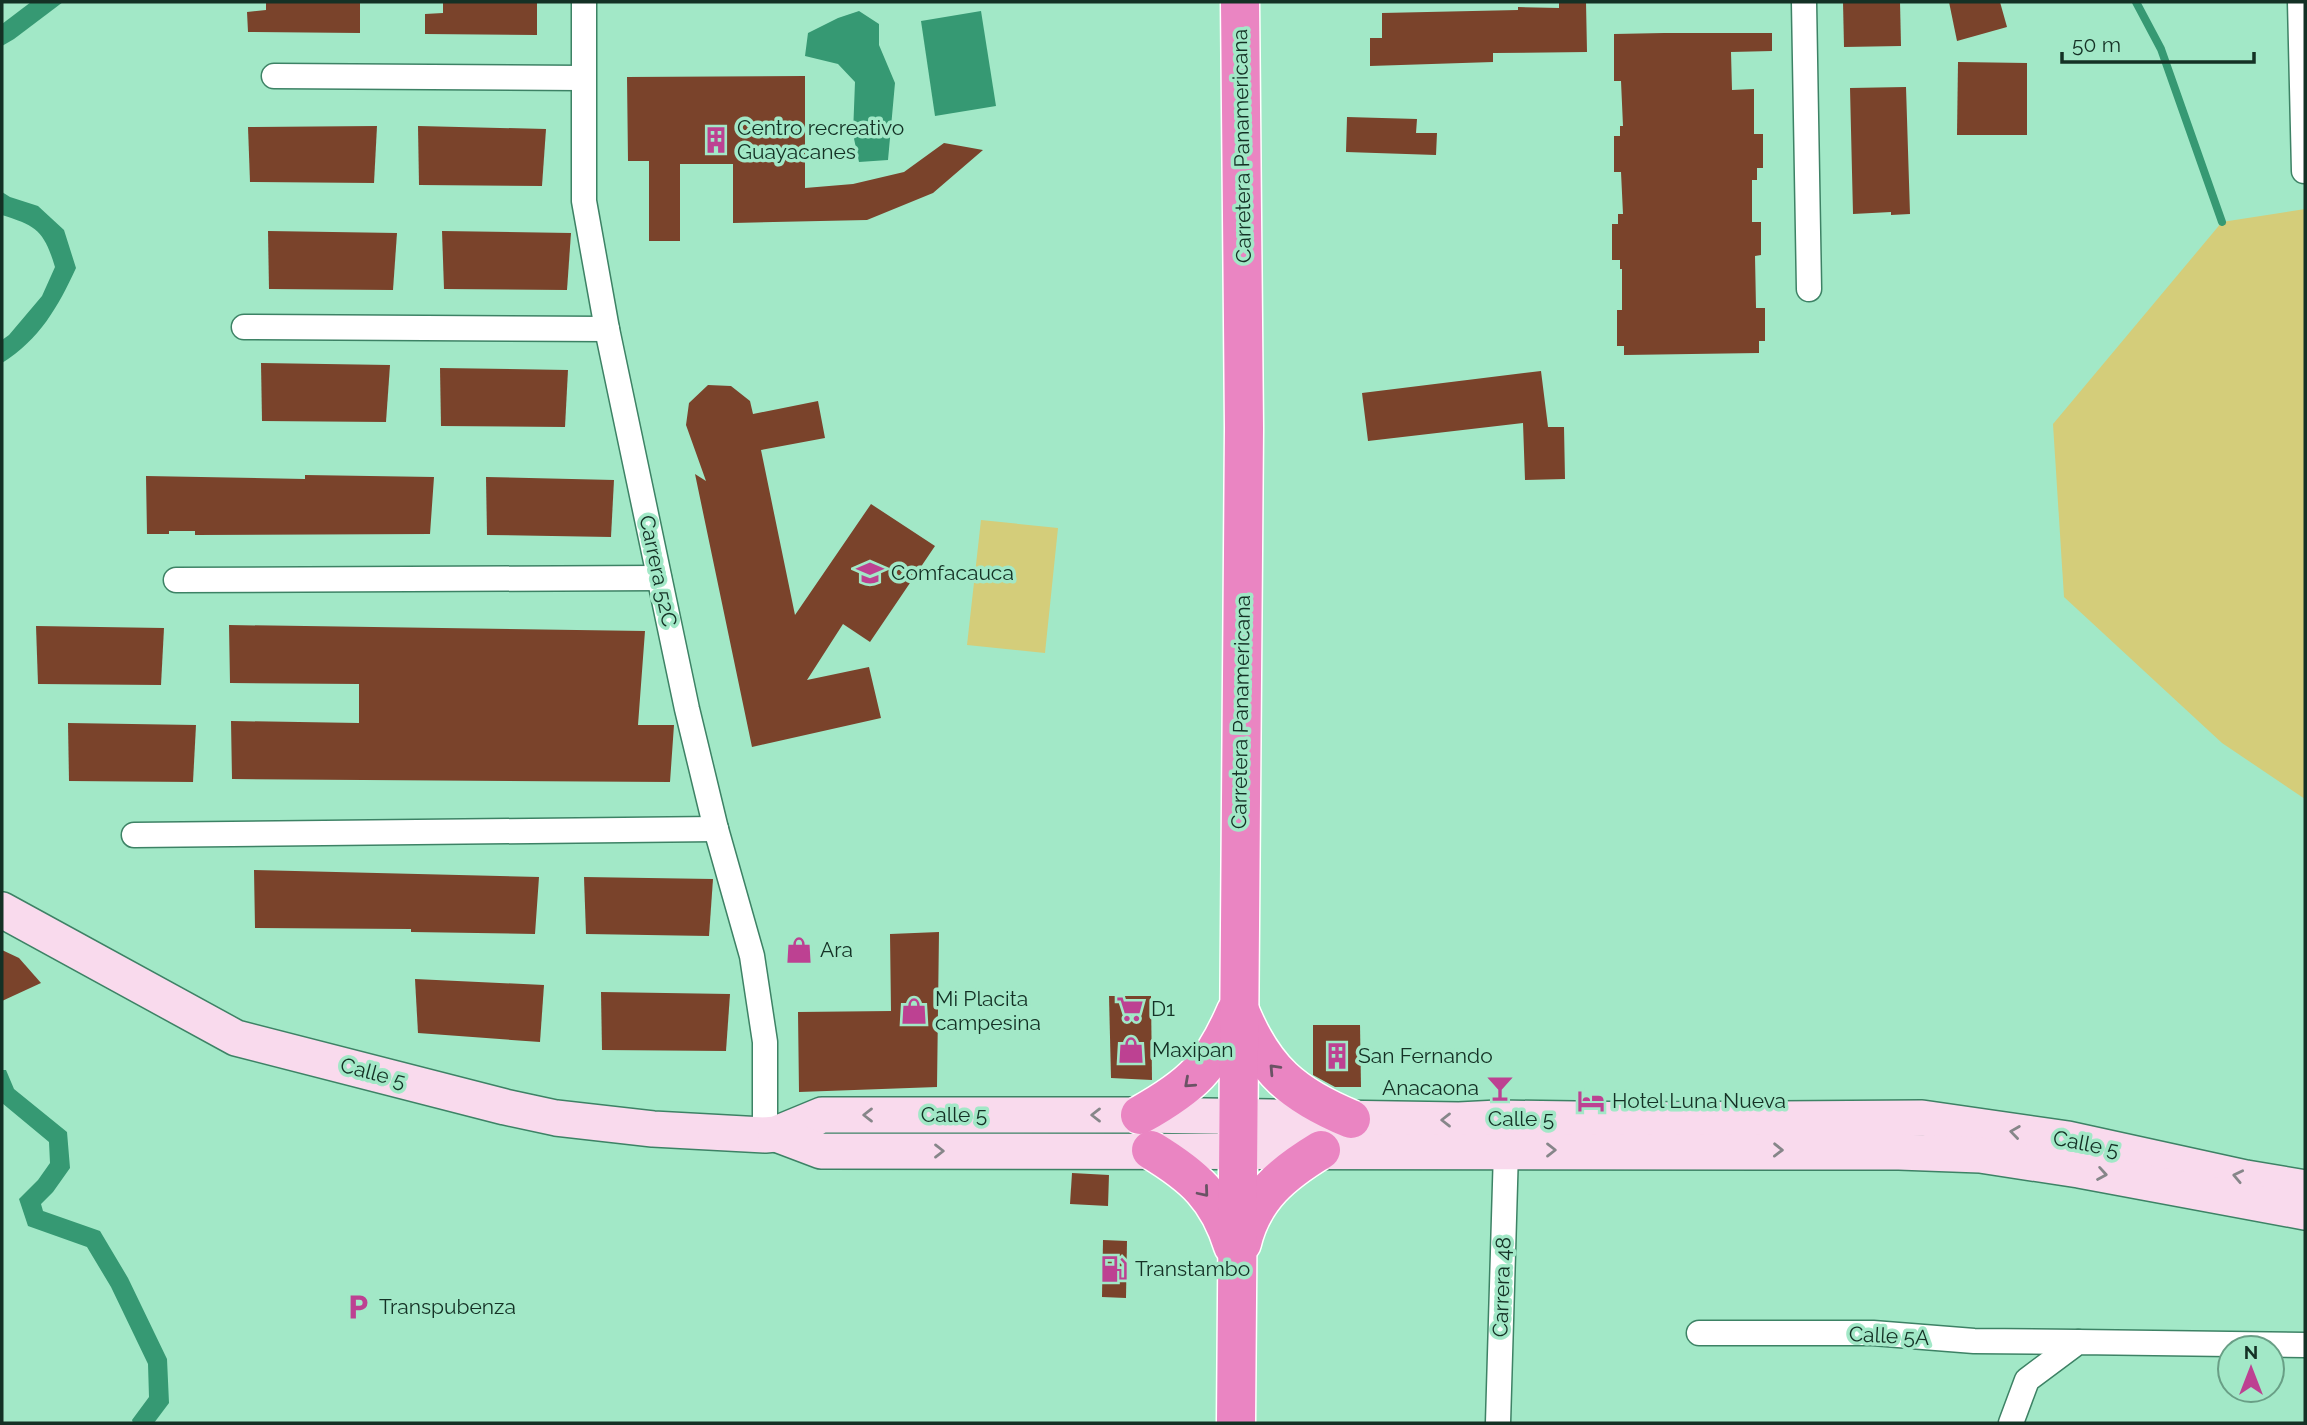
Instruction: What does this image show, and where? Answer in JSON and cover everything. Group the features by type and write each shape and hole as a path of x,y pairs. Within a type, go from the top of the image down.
{"highway":[{"name":"Carretera Panamericana","path":"1236,1423 1244,442 1240,2"},
{"path":"1238,1006 1251,1036 1276,1072 1320,1106 1351,1119"},
{"path":"1237,1262 1227,1227 1208,1195 1146,1133 1173,1097 1202,1072 1223,1041 1238,1006"},
{"path":"1237,1262 1246,1226 1264,1195 1290,1169 1321,1150"}],"main road":[{"name":"Calle 5","path":"2,910 236,1038 556,1118 653,1129 770,1134 821,1115 1146,1133 1237,1133 1351,1119 1922,1118 2068,1139 2246,1178 2305,1188"},
{"name":"Calle 5","path":"1237,1133 1321,1150 1899,1152 1980,1155 2305,1212"}],"street":[{"name":"Carrera 52C","path":"584,2 584,201 607,329 687,709 716,829 752,957 765,1042 770,1134"},
{"path":"1804,2 1809,289"},
{"path":"2300,2 2305,172"},
{"path":"274,76 583,78"},
{"path":"244,327 607,329"},
{"path":"176,580 659,578"},
{"path":"134,835 716,829"},
{"name":"Carrera 48","path":"1498,1423 1506,1150"},
{"name":"Calle 5A","path":"1699,1333 1873,1333 1974,1341 2305,1345"},
{"path":"2011,1423 2027,1380 2078,1342"}],"shaded area":[{"path":"31,2 63,2 2,46 2,24"},
{"path":"859,11 879,24 879,45 895,83 888,160 859,162 853,134 855,82 838,64 805,56 808,33"},
{"path":"981,11 996,106 935,116 921,21"},
{"path":"2,192 38,206 64,230 76,268 62,296 37,333 2,363 2,340 42,296 55,267 47,245 38,232 24,223 2,215"},
{"path":"2305,209 2305,799 2222,743 2064,597 2053,424 2222,222"},
{"path":"981,520 1058,528 1045,653 967,645"},
{"path":"2,1070 6,1070 14,1089 67,1132 70,1168 41,1204 43,1211 100,1231 128,1278 167,1359 169,1403 154,1423 133,1423 132,1420 149,1397 148,1364 111,1287 87,1247 28,1226 19,1199 50,1163 49,1142 2,1103"}],"building":[{"path":"266,2 360,2 360,33 248,32 247,12 266,10"},
{"path":"443,2 537,2 537,35 425,34 425,14 443,13"},
{"path":"1559,2 1586,2 1587,52 1493,53 1493,62 1370,66 1370,38 1382,38 1382,13 1518,10 1518,7 1559,8"},
{"path":"1843,2 1900,2 1901,46 1844,47"},
{"path":"1949,2 2000,2 2007,27 1957,41"},
{"path":"1772,33 1772,51 1731,52 1732,90 1754,89 1754,134 1763,134 1763,168 1757,168 1757,180 1752,180 1752,222 1761,222 1761,255 1755,256 1756,308 1765,308 1765,341 1759,341 1759,353 1624,355 1624,346 1617,346 1617,310 1622,310 1622,269 1620,260 1612,260 1612,224 1618,224 1618,214 1623,214 1621,172 1614,172 1614,136 1620,136 1620,126 1623,126 1621,81 1614,81 1614,34"},
{"path":"1958,62 2027,63 2027,135 1957,135"},
{"name":"Centro recreativo Guayacanes","path":"805,76 805,188 853,184 904,172 944,143 983,150 933,193 867,220 733,223 733,164 680,164 680,241 649,241 649,161 628,161 627,77"},
{"path":"1906,87 1910,214 1853,214 1850,88"},
{"path":"1347,117 1417,119 1416,133 1437,133 1436,155 1346,152"},
{"path":"377,126 374,183 250,182 248,127"},
{"path":"418,126 546,129 542,186 419,185"},
{"path":"268,231 397,233 393,290 269,289"},
{"path":"442,231 571,233 567,290 444,289"},
{"path":"261,363 390,365 386,422 262,421"},
{"path":"440,368 568,370 565,427 441,426"},
{"path":"1541,371 1548,427 1564,427 1565,479 1525,480 1523,423 1368,441 1362,393"},
{"name":"Comfacauca","path":"708,385 731,386 750,401 753,414 818,401 825,438 761,450 795,615 871,504 935,546 870,642 843,624 807,680 869,667 881,718 752,747 695,474 706,481 686,425 689,403"},
{"path":"305,475 434,477 430,534 195,535 195,531 169,531 169,534 147,534 146,476 305,479"},
{"path":"486,477 614,480 611,537 487,535"},
{"path":"229,625 645,631 638,725 674,725 670,782 232,779 231,721 359,723 359,684 230,683"},
{"path":"36,626 164,628 161,685 38,684"},
{"path":"68,723 196,725 193,782 69,781"},
{"path":"254,870 539,877 535,934 411,932 411,929 255,928"},
{"path":"584,877 713,879 709,936 586,934"},
{"path":"939,932 937,1087 799,1092 798,1012 891,1011 890,934"},
{"path":"2,950 19,958 41,983 2,1001"},
{"path":"415,979 544,985 540,1042 418,1033"},
{"path":"601,992 730,994 726,1051 602,1050"},
{"name":"Maxipan","path":"1109,996 1151,996 1152,1080 1111,1078"},
{"name":"San Fernando","path":"1313,1025 1360,1025 1361,1087 1335,1087 1313,1075"},
{"name":"Transtambo","path":"1072,1173 1109,1175 1108,1206 1070,1204"},
{"name":"Transtambo","path":"1103,1240 1127,1241 1126,1298 1102,1297"}],"waterway":[{"path":"2136,2 2161,49 2222,222"}],"place":[{"name":"Centro recreativo Guayacanes","path":"716,140"},
{"name":"Comfacauca","path":"870,573"},
{"name":"Ara","path":"799,950"},
{"name":"D1","path":"1130,1009"},
{"name":"Mi Placita campesina","path":"914,1011"},
{"name":"Maxipan","path":"1131,1050"},
{"name":"San Fernando","path":"1337,1056"},
{"name":"Anacaona","path":"1500,1088"},
{"name":"Hotel Luna Nueva","path":"1591,1101"},
{"name":"Transtambo","path":"1114,1269"},
{"name":"Transpubenza","path":"358,1307"}]}
